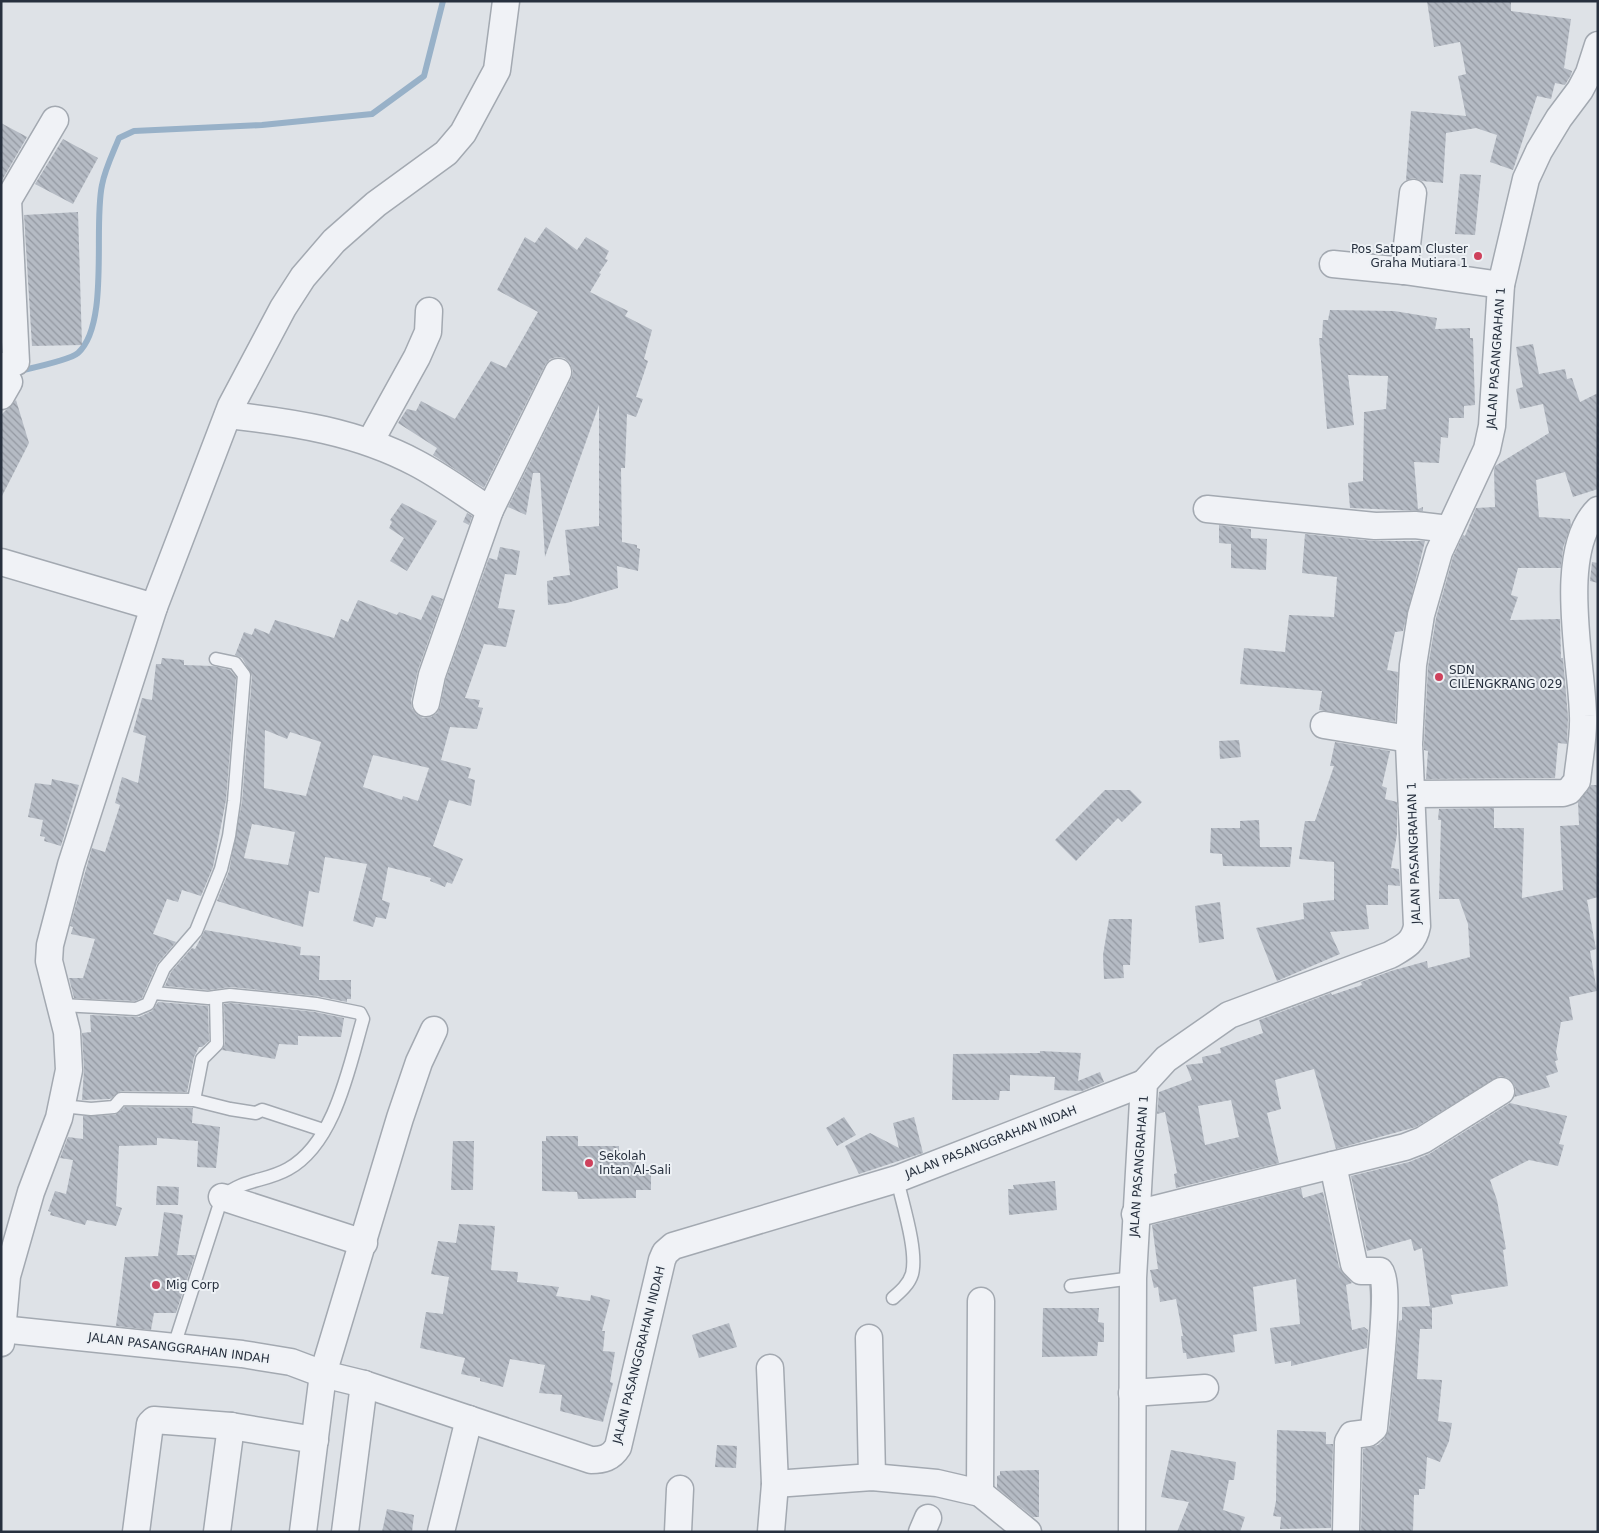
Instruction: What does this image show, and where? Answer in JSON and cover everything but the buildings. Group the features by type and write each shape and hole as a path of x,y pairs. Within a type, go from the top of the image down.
{"street":[{"path":"2,1333 7,1276 31,1192 62,1106 69,1070 68,1032 62,1005 56,992 50,961 50,945 71,865 154,607 231,406 283,308 303,277 334,241 376,204 446,153 463,133 497,70 506,1"},
{"name":"JALAN PASANGRAHAN 1","path":"1132,1532 1133,1278 1135,1214 1144,1083 1166,1059 1229,1014 1390,954 1413,940 1417,926 1409,740 1414,665 1421,615 1439,552 1488,449 1492,426 1501,285 1526,179 1538,151 1559,118 1593,73 1598,45"},
{"path":"7,377 5,198 55,120"},
{"path":"1404,271 1413,193"},
{"path":"1332,264 1404,271 1501,285"},
{"path":"370,442 417,357 428,332 429,310"},
{"path":"426,703 432,675 490,510 558,372"},
{"path":"228,415 278,420 370,442 416,463 490,510"},
{"path":"1207,509 1375,526 1415,525 1449,529"},
{"path":"1412,794 1563,793 1573,787 1577,781 1583,717 1574,574 1585,529 1598,510"},
{"path":"1,562 154,607"},
{"path":"1324,725 1409,740"},
{"path":"303,1532 322,1374 364,1243 412,1081 434,1030"},
{"name":"JALAN PASANGGRAHAN INDAH","path":"2,1333 174,1346 290,1362 322,1374 364,1384 591,1460 610,1456 618,1448 665,1253 673,1246 897,1179 1144,1083"},
{"path":"1135,1214 1405,1147 1423,1140 1501,1091"},
{"path":"1333,1165 1354,1264 1361,1271 1380,1271 1384,1278 1385,1307 1374,1428 1368,1433 1352,1436 1348,1442 1346,1532"},
{"path":"222,1197 364,1243"},
{"path":"980,1493 981,1301"},
{"path":"869,1338 872,1477"},
{"path":"770,1368 775,1484 771,1532"},
{"path":"345,1532 364,1384"},
{"path":"1132,1393 1205,1388"},
{"path":"441,1532 469,1419"},
{"path":"136,1532 150,1424 154,1420 232,1426 315,1440"},
{"path":"217,1532 232,1426"},
{"path":"775,1484 872,1477 937,1484 980,1493 1028,1532"},
{"path":"678,1532 680,1489"}],"lane":[{"path":"62,1005 136,1009 148,1004 164,968 196,931 221,870 229,836 234,801 244,675 235,663 216,659"},
{"path":"154,992 216,997 230,995 316,1004 360,1012 362,1019 340,1102 324,1130 298,1163 286,1171 243,1183 222,1197 174,1346"},
{"path":"194,1100 202,1059 217,1044 216,997"},
{"path":"62,1106 91,1109 114,1108 122,1099 194,1100 256,1113 262,1110 324,1130"},
{"path":"893,1298 904,1288 912,1273 911,1243 897,1179"},
{"path":"1071,1286 1133,1278"}],"waterway":[{"path":"19,371 74,356 88,339 94,320 97,298 102,185 119,138 134,131 262,125 372,114 424,76 443,1"}],"place":[{"name":"Pos Satpam Cluster Graha Mutiara 1","path":"1478,256"},
{"name":"SDN CILENGKRANG 029","path":"1439,677"},
{"name":"Sekolah Intan Al-Sali","path":"589,1163"},
{"name":"Mig Corp","path":"156,1285"}]}
